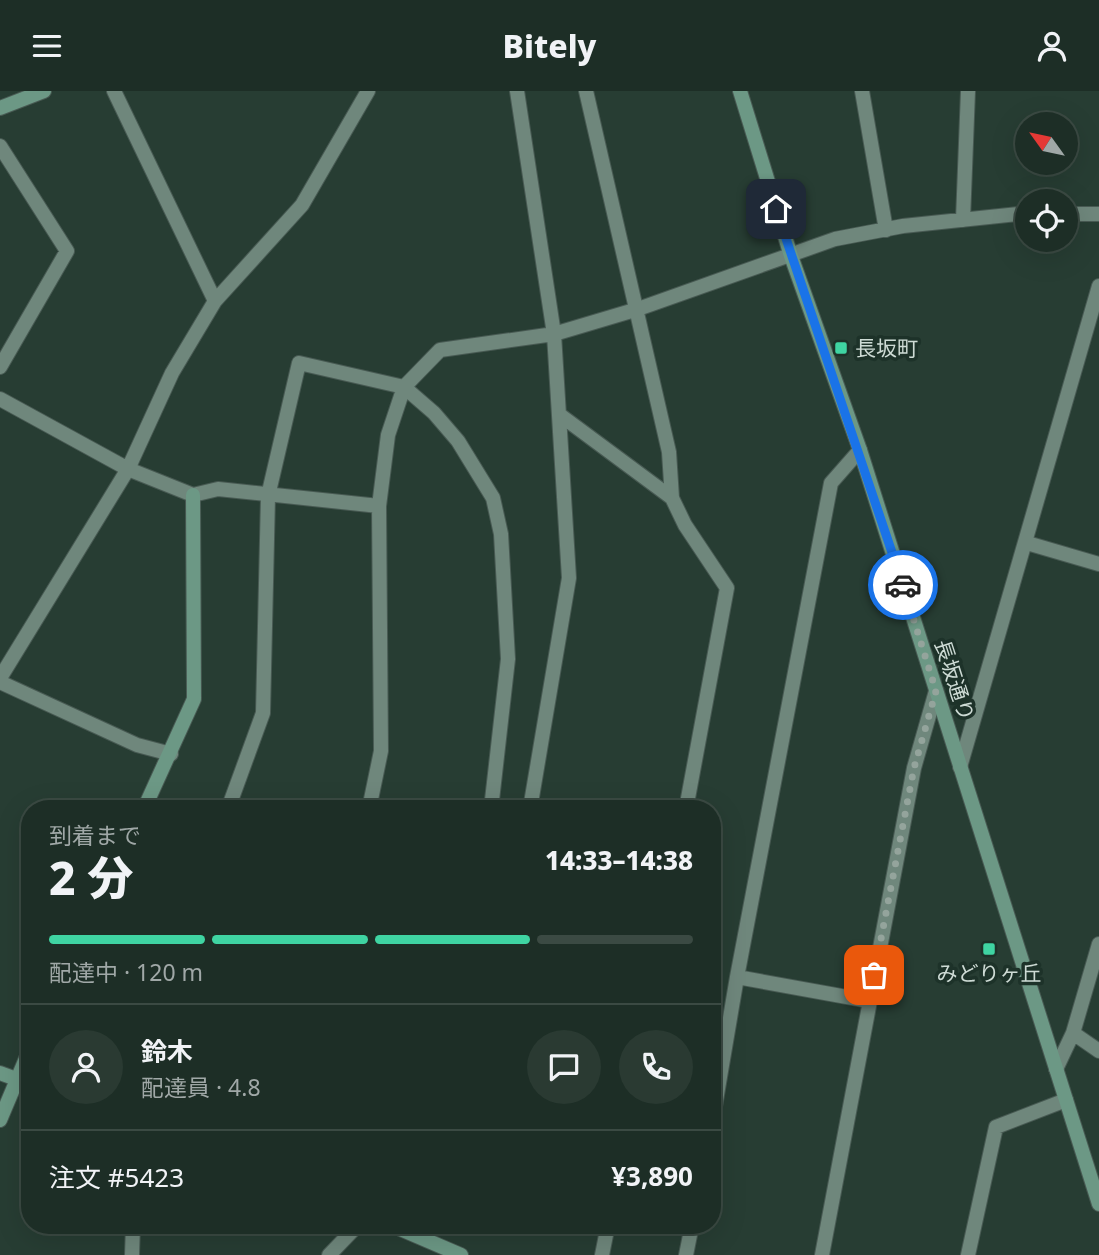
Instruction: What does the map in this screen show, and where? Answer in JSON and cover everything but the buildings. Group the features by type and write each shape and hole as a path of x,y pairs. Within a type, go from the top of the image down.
{"street":[{"path":"0,108 44,91"},
{"path":"114,91 215,301"},
{"path":"171,754 137,745 0,680 128,469 172,373 215,301 302,205 368,91"},
{"path":"517,91 524,154 554,334 569,578 532,800"},
{"path":"586,91 638,309 668,452 672,498 685,525 727,588 688,800"},
{"name":"長坂通り","path":"740,91 791,256 860,450 1099,1204"},
{"path":"862,91 886,230"},
{"path":"963,220 968,91"},
{"path":"0,145 67,251 0,367"},
{"path":"371,800 381,751 379,506 388,435 404,387 440,350 554,334 638,309 835,239 1015,214"},
{"path":"1078,214 1099,214"},
{"path":"960,767 1027,543 1099,286"},
{"path":"231,800 263,713 268,496 299,363 404,387 434,412 458,441 493,498 501,534 509,659 492,800"},
{"path":"0,400 128,469 193,495 218,489 379,506"},
{"path":"560,415 672,498"},
{"path":"721,1071 831,483 860,450"},
{"path":"148,800 194,699 193,495"},
{"path":"1027,543 1099,564"},
{"path":"822,1255 914,768 936,691"},
{"path":"1056,1069 1073,1033 1099,944"},
{"path":"737,977 869,1001"},
{"path":"1073,1033 1099,1051"},
{"path":"0,1073 21,1081"},
{"path":"0,1120 21,1085"},
{"path":"968,1255 996,1127 1066,1100"},
{"path":"132,1255 133,1234"},
{"path":"329,1255 349,1234"},
{"path":"412,1234 461,1255"},
{"path":"602,1255 606,1234"},
{"path":"686,1255 690,1234"}],"way so far":[{"path":"874,975 914,768 936,691 903,585"}],"place":[{"name":"長坂町","path":"841,348"},
{"name":"みどりヶ丘","path":"989,949"}],"route":[{"path":"776,209 860,450 903,585"}]}
